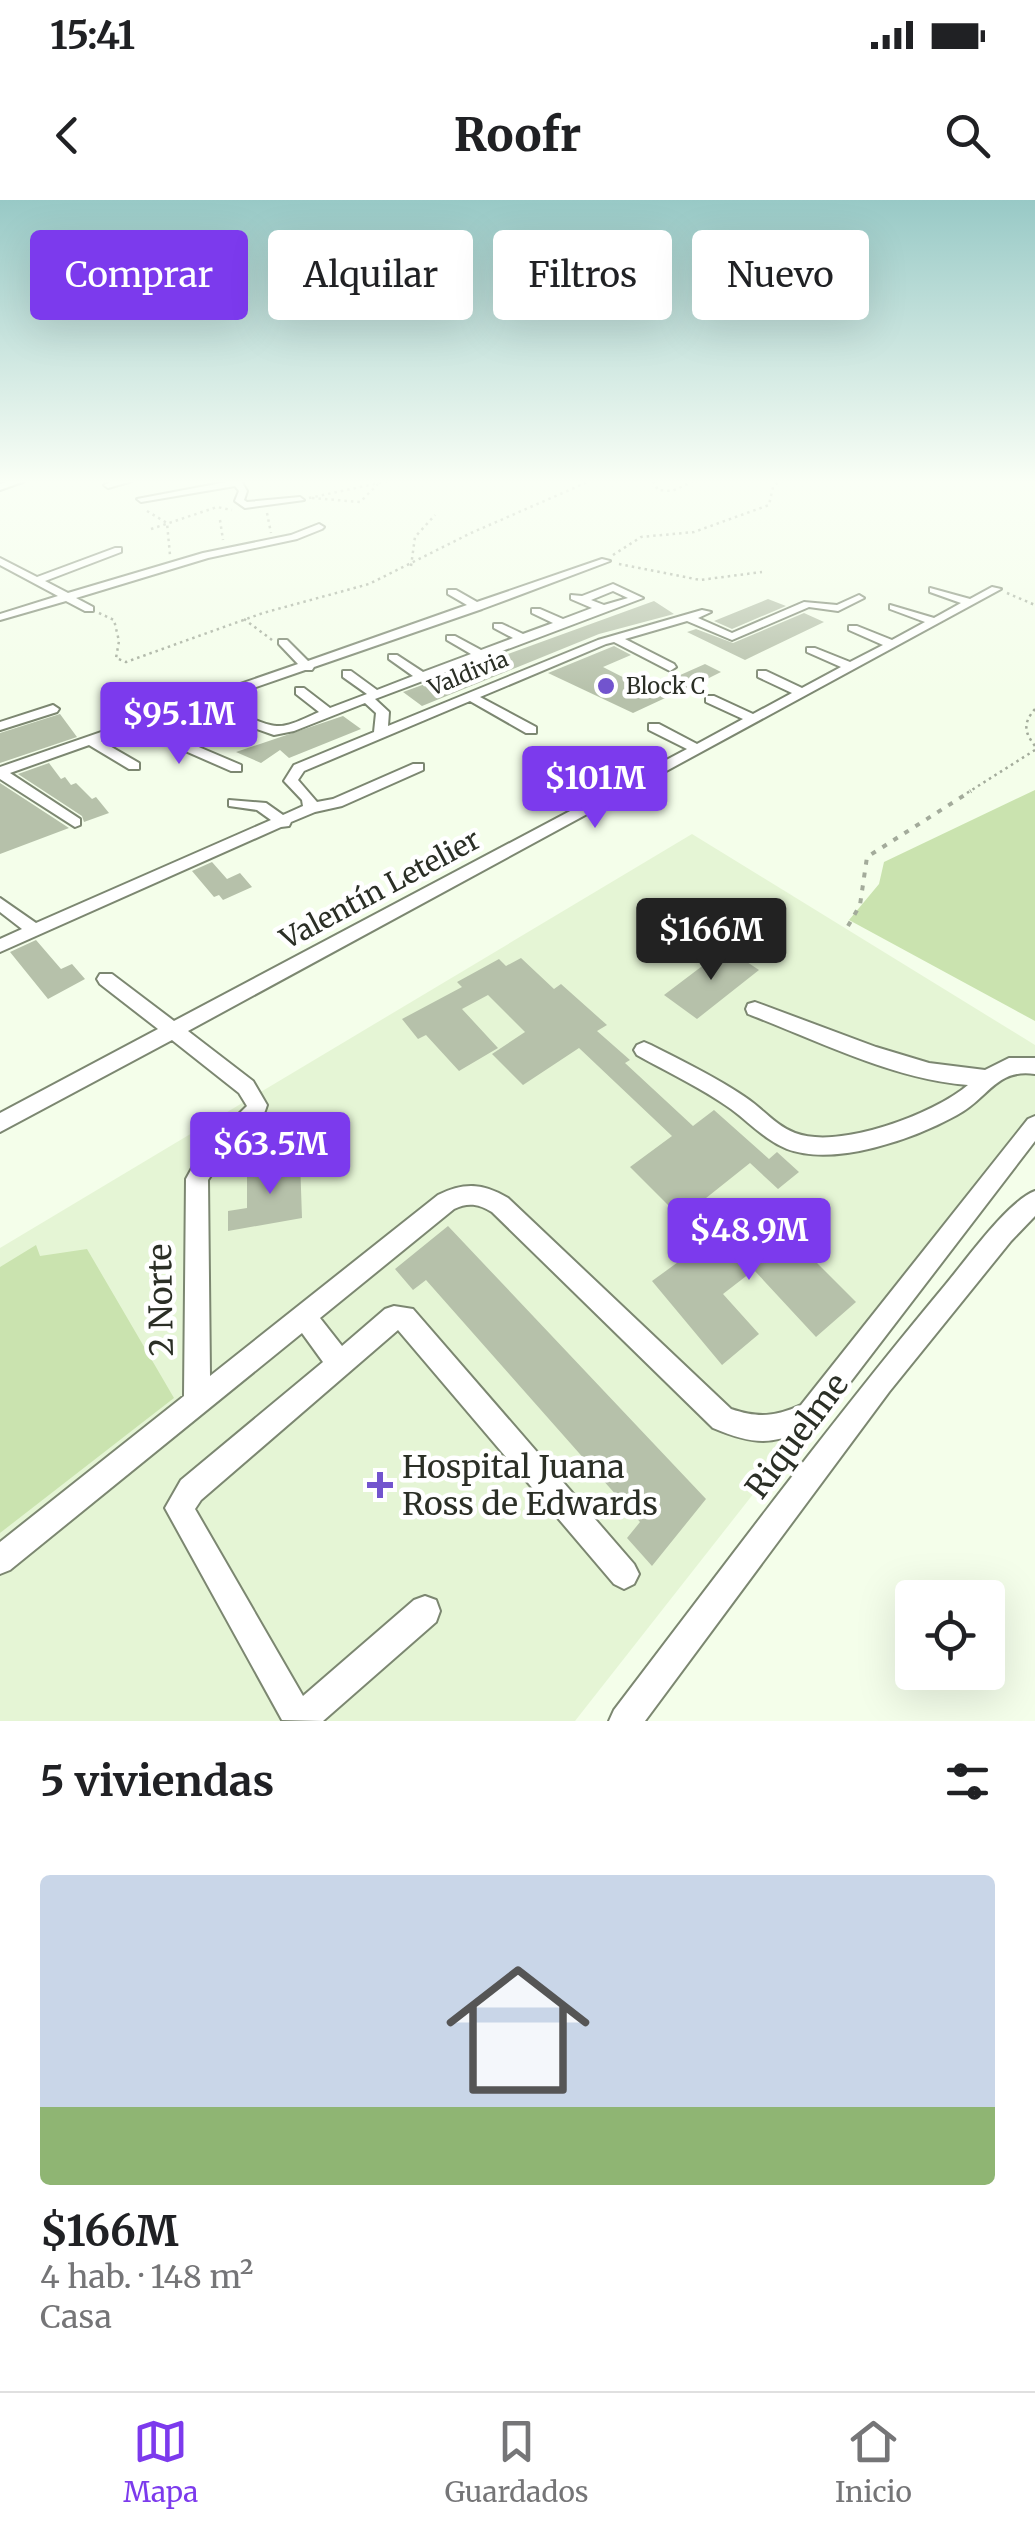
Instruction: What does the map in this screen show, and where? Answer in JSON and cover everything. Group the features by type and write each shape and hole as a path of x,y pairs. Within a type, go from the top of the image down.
{"street":[{"path":"38,580 113,552"},
{"path":"0,617 225,552"},
{"path":"0,561 89,609"},
{"path":"0,772 605,561"},
{"path":"248,721 274,731 562,622 638,598 613,587 579,598 602,608"},
{"name":"Valentín Letelier","path":"0,1123 996,589"},
{"path":"934,590 971,602"},
{"path":"452,592 478,607"},
{"path":"688,617 732,637 808,604 838,608 859,598"},
{"path":"894,608 935,622"},
{"path":"536,611 562,622"},
{"name":"Valdivia","path":"311,808 309,798 291,781 294,771 614,638 706,612"},
{"path":"498,626 522,638"},
{"path":"854,628 894,644"},
{"path":"451,638 479,654"},
{"path":"614,638 670,667"},
{"path":"282,642 308,667"},
{"path":"811,650 852,667"},
{"path":"393,657 421,676"},
{"path":"346,674 384,712"},
{"path":"762,674 803,693"},
{"path":"380,734 391,688"},
{"path":"300,691 327,712"},
{"path":"469,696 531,730"},
{"path":"710,698 753,719"},
{"path":"0,726 53,708"},
{"path":"139,726 236,768"},
{"path":"654,727 699,750"},
{"path":"92,742 134,766"},
{"path":"0,946 311,808 337,803 418,767"},
{"path":"0,772 75,822"},
{"path":"234,803 261,806 284,822"},
{"path":"0,904 35,932"},
{"name":"2 Norte","path":"106,979 246,1088 256,1106 255,1113 210,1157 197,1179 197,1402"},
{"path":"755,1009 914,1070 956,1078 986,1078"},
{"path":"644,1050 737,1102 767,1127 798,1144 836,1146 954,1108 1004,1066 1035,1066"},
{"path":"0,1560 446,1202 467,1193 480,1194 500,1205 722,1418 758,1433 783,1428 810,1414 1035,1125"},
{"name":"Riquelme","path":"624,1721 880,1383 1035,1201"},
{"path":"304,1316 339,1363"},
{"path":"426,1611 308,1712 300,1714 293,1709 179,1508 191,1490 394,1318 404,1318 624,1574"}],"path":[{"path":"170,552 171,567"},
{"path":"408,552 411,566"},
{"path":"89,609 114,620 116,658 126,662 320,594 369,584 436,552"},
{"path":"605,561 616,552"},
{"path":"605,561 700,580 762,572"},
{"path":"996,589 1035,604"},
{"path":"244,619 262,635 282,642"},
{"path":"848,926 860,905 868,857 1035,748 1026,734 1026,720 1035,709"}],"shaded area":[{"path":"1035,790 1035,1021 849,920 879,884 884,862"},
{"name":"Hospital Juana Ross de Edwards","path":"692,834 1035,1045 1035,1135 575,1721 0,1721 0,1248"},
{"path":"36,1245 40,1256 87,1249 174,1398 0,1533 0,1267"}],"building":[{"path":"768,599 786,606 732,629 714,621"},
{"path":"654,601 674,614 599,634 422,706 403,692"},
{"path":"804,613 824,622 745,660 687,632 696,629 733,643"},
{"path":"614,646 631,655 603,667 648,690 674,677 691,686 633,713 548,673"},
{"path":"705,664 721,672 695,685 678,676"},
{"path":"60,714 77,737 0,763 0,733"},
{"path":"343,716 361,729 289,758 280,750 261,763 236,752"},
{"path":"49,763 61,779 65,777 71,785 76,783 92,799 96,797 109,813 84,822 82,816 18,774"},
{"path":"0,783 69,828 0,854"},
{"path":"212,862 227,879 240,873 252,887 223,900 219,895 214,897 192,871"},
{"path":"36,940 61,969 72,964 85,979 48,999 10,952"},
{"path":"726,948 759,970 697,1019 664,995"},
{"path":"521,958 554,989 561,984 607,1025 597,1031 630,1060 625,1063 693,1126 714,1110 769,1159 777,1152 799,1172 778,1189 750,1163 681,1218 630,1167 672,1136 579,1048 523,1085 492,1054 525,1032 488,995 462,1009 498,1048 459,1071 426,1035 418,1039 402,1019 462,987 457,982 499,959 506,966"},
{"path":"300,1160 302,1218 228,1231 228,1211 247,1208 247,1169"},
{"path":"758,1204 856,1302 816,1337 754,1270 723,1294 759,1334 722,1365 652,1281"},
{"path":"448,1226 706,1499 652,1566 627,1538 640,1522 426,1280 413,1290 395,1269"}],"place":[{"name":"Block C","path":"606,686"},
{"name":"Hospital Juana Ross de Edwards","path":"380,1485"}]}
